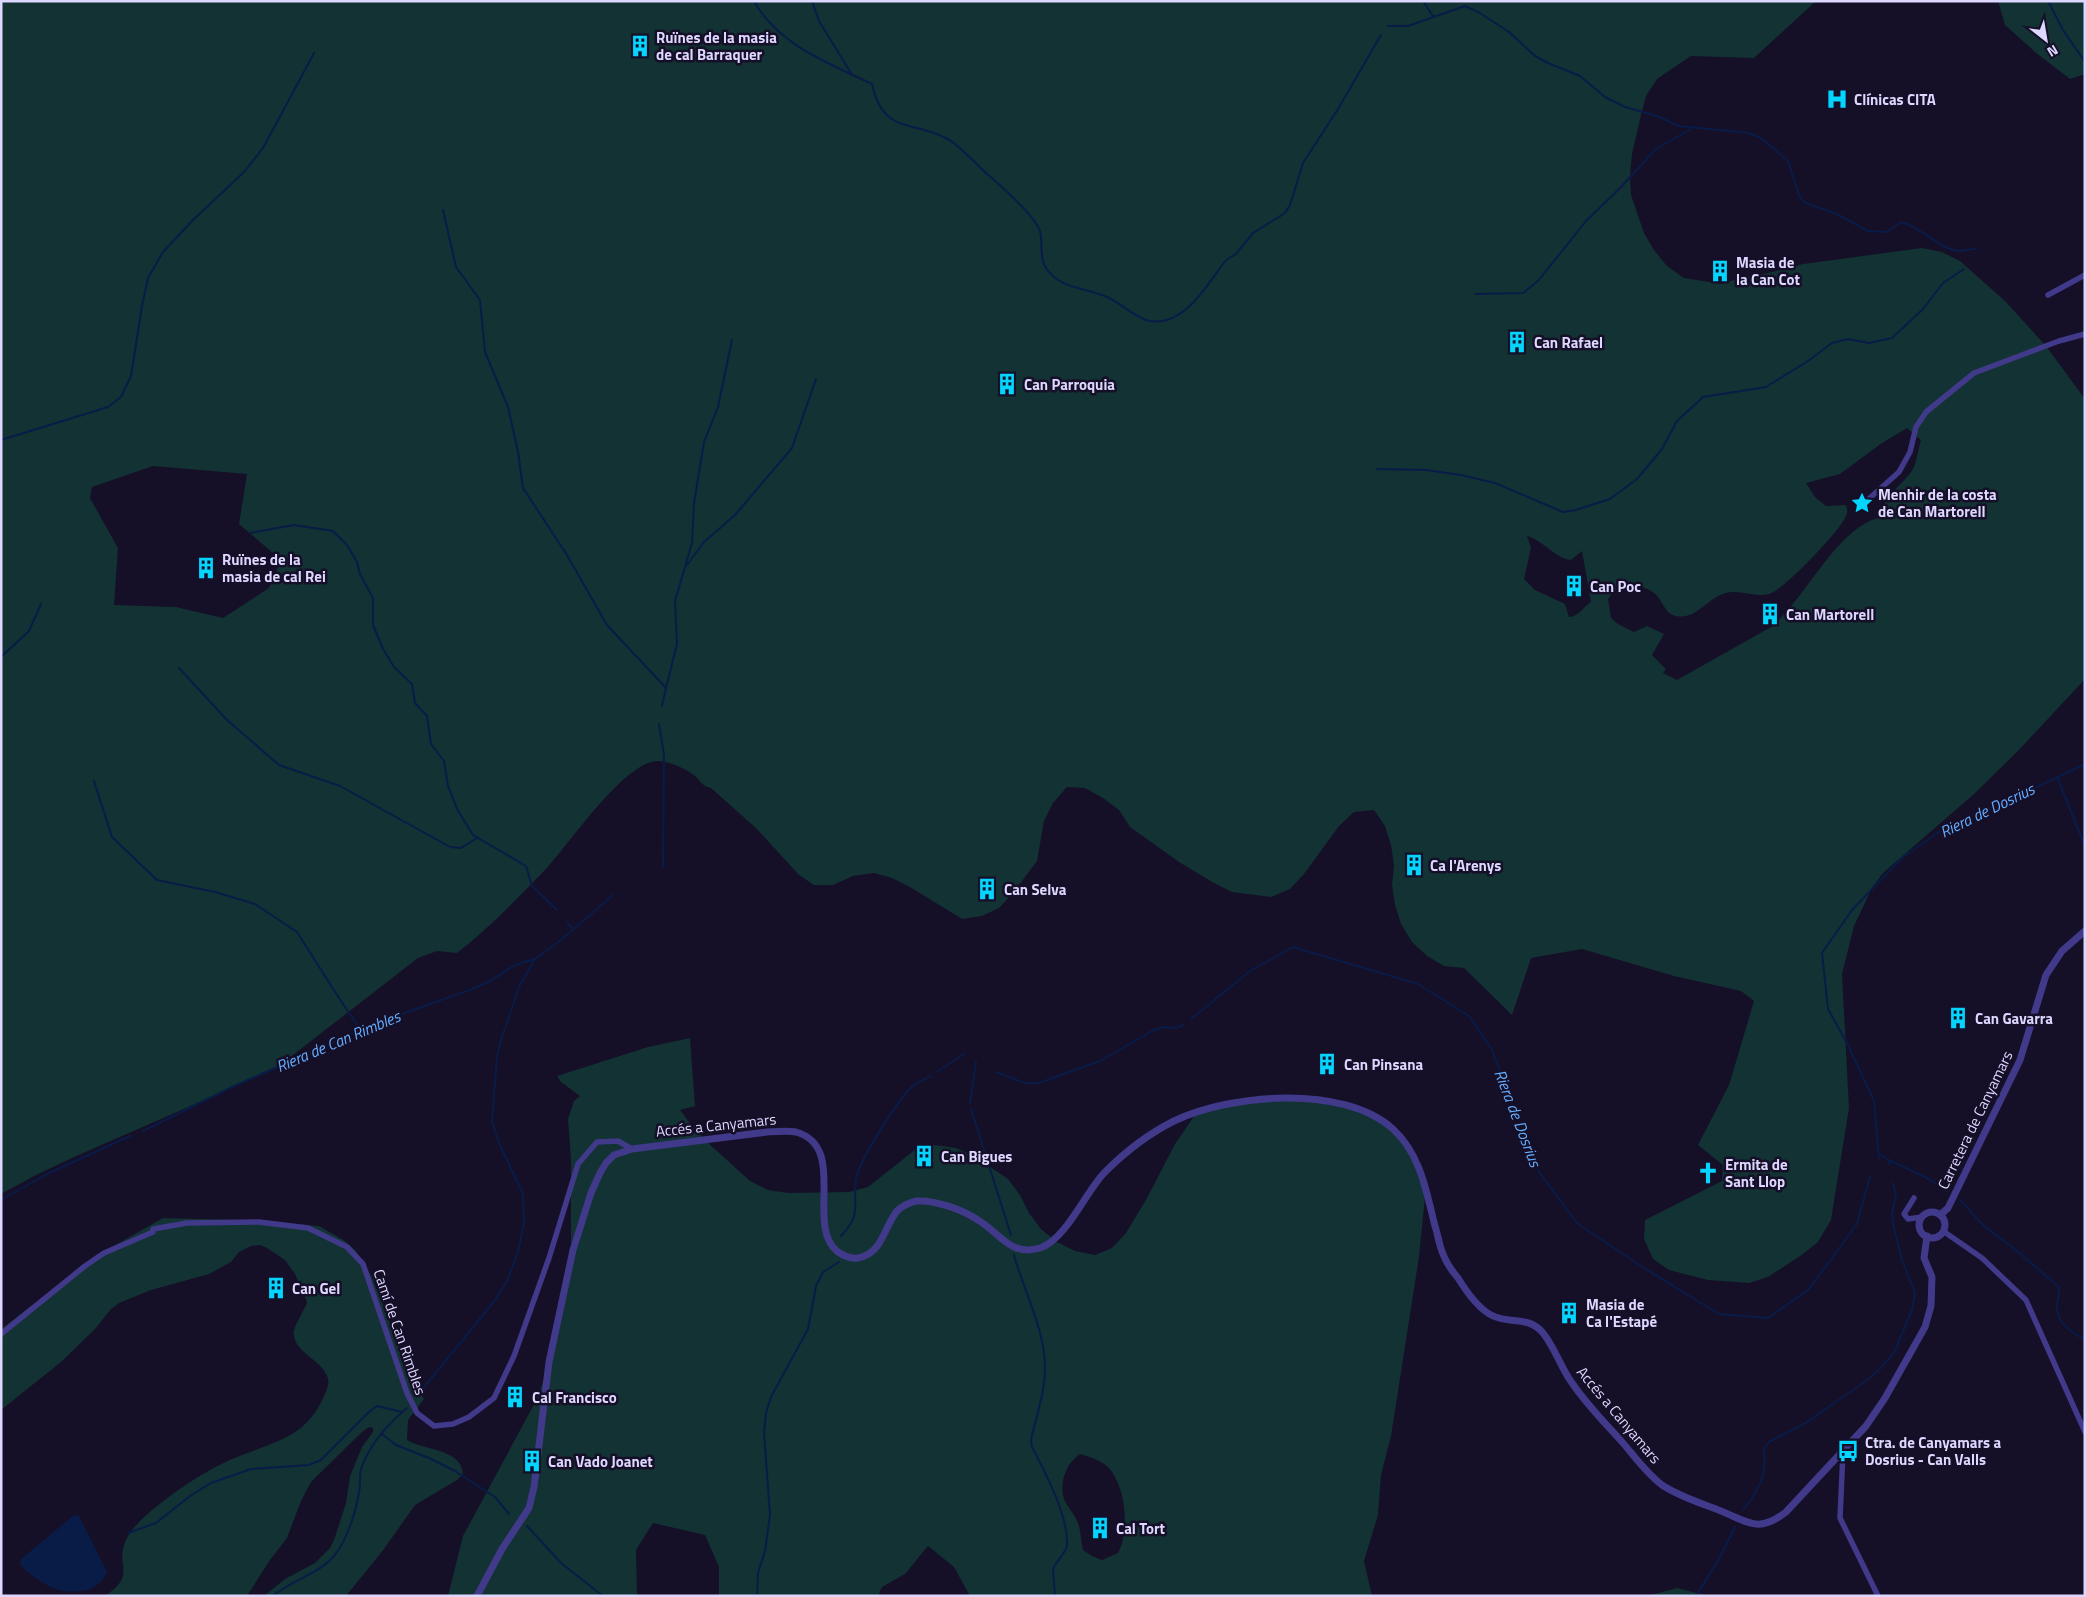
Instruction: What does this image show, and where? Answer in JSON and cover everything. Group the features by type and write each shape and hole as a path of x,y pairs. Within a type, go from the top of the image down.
{"street":[{"path":"2048,295 2085,275"},
{"path":"1863,504 1898,472 1910,452 1916,428 1926,412 1974,374 2058,341 2085,334"},
{"name":"Carretera de Canyamars","path":"1940,1215 1948,1208 2020,1060 2046,975 2062,951 2085,931"},
{"name":"Accés a Canyamars","path":"477,1596 502,1549 529,1508 534,1488 549,1362 572,1250 591,1193 606,1163 614,1155 632,1149 767,1132 798,1133 816,1146 822,1159 825,1222 831,1246 841,1254 855,1258 873,1251 880,1243 900,1209 916,1201 929,1202 968,1215 982,1222 1002,1241 1012,1246 1030,1249 1046,1245 1054,1240 1080,1208 1102,1175 1136,1144 1174,1122 1214,1107 1252,1100 1304,1098 1345,1105 1368,1112 1392,1128 1412,1150 1421,1170 1442,1253 1459,1281 1477,1303 1490,1314 1507,1320 1533,1323 1544,1335 1580,1395 1659,1483 1677,1494 1756,1525 1771,1524 1786,1512 1866,1426 1880,1405 1925,1327 1931,1306 1932,1277 1924,1258 1926,1236"},
{"name":"Camí de Can Rimbles","path":"1,1334 85,1266 104,1253 153,1232 153,1229 187,1223 259,1222 308,1228 347,1247 363,1264 407,1393 417,1413 434,1426 452,1424 469,1417 494,1398 505,1378 549,1258 578,1164 597,1142 618,1141 632,1149"},
{"path":"1914,1198 1904,1214 1908,1219 1930,1212 1940,1215 1944,1223 1943,1231 1935,1237 1926,1236 1919,1225 1922,1216"},
{"path":"1943,1231 1982,1258 2026,1300 2085,1432"},
{"path":"1843,1452 1840,1518 1878,1596"}],"green space":[{"path":"1,1 1816,1 1754,58 1691,56 1657,79 1646,96 1632,154 1630,175 1631,195 1644,233 1654,250 1667,266 1684,278 1722,284 1743,277 1764,274 1803,264 1922,248 1942,252 1960,261 2005,301 2046,346 2085,399 2085,679 2017,752 1974,794 1883,873 1872,888 1854,926 1842,974 1849,1108 1831,1220 1818,1242 1768,1277 1749,1283 1708,1280 1669,1270 1653,1259 1644,1239 1645,1220 1722,1181 1723,1165 1698,1145 1729,1085 1754,1001 1741,991 1674,976 1582,949 1531,958 1512,1015 1464,968 1444,966 1427,956 1412,942 1401,924 1395,905 1392,885 1394,865 1391,845 1385,826 1374,810 1354,812 1339,826 1304,874 1290,889 1271,897 1232,892 1214,883 1179,862 1130,827 1119,810 1103,798 1085,788 1067,787 1053,803 1044,821 1037,861 1013,893 999,908 982,916 962,919 910,887 892,878 874,873 853,876 833,885 814,885 799,875 757,829 711,788 703,785 694,775 682,768 659,761 645,764 630,774 614,789 543,872 491,924 457,953 437,951 418,958 275,1069 72,1158 1,1194","holes":["1907,428 1921,440 1914,467 1889,497 1883,510 1883,517 1867,523 1851,533 1823,564 1784,615 1771,627 1677,680 1663,673 1666,669 1652,655 1664,634 1647,626 1634,632 1611,618 1608,599 1615,590 1632,582 1653,592 1668,611 1676,616 1690,615 1717,597 1729,592 1763,595 1776,590 1798,572 1823,546 1842,524 1847,515 1846,505 1826,506 1815,497 1806,483 1840,474 1882,443","153,466 247,474 239,524 281,560 269,588 223,618 176,607 114,605 118,548 90,498 92,487","1527,536 1565,559 1571,560 1582,551 1591,602 1578,614 1569,617 1565,604 1535,590 1524,579 1531,548"]},
{"path":"1998,1 2085,1 2085,74 2070,79 2035,52 2005,25"},
{"path":"690,1038 695,1106 680,1110 706,1141 750,1181 768,1190 788,1193 849,1192 868,1187 916,1149 935,1145 956,1148 974,1156 1008,1179 1041,1229 1057,1242 1075,1251 1095,1255 1112,1248 1126,1233 1147,1198 1175,1144 1197,1112 1236,1099 1317,1102 1376,1114 1416,1158 1425,1197 1419,1257 1391,1436 1381,1475 1378,1515 1364,1561 1372,1596 970,1596 954,1567 928,1546 905,1574 882,1587 878,1596 719,1596 719,1567 705,1535 653,1523 636,1550 637,1596 448,1596 463,1536 538,1397 571,1260 571,1159 568,1119 574,1101 580,1096 561,1082 557,1076 648,1047","holes":["1080,1454 1108,1467 1119,1485 1122,1497 1125,1521 1122,1544 1118,1553 1102,1560 1083,1550 1078,1523 1064,1499 1062,1486 1067,1468"]},
{"path":"163,1218 243,1220 319,1226 345,1241 356,1251 372,1277 411,1377 424,1399 408,1420 407,1440 414,1444 441,1451 456,1459 461,1466 463,1474 457,1480 415,1505 384,1549 346,1596 264,1596 285,1579 315,1563 330,1548 346,1503 350,1476 362,1447 373,1432 373,1428 369,1427 311,1482 301,1501 287,1538 270,1560 247,1596 105,1596 121,1582 123,1575 123,1549 130,1532 152,1510 184,1486 217,1466 291,1435 302,1427 320,1405 327,1389 328,1380 325,1372 320,1365 298,1346 294,1339 294,1330 307,1303 306,1299 295,1274 285,1260 267,1248 260,1245 251,1246 239,1252 231,1262 209,1274 151,1290 119,1303 61,1362 1,1410 1,1329 96,1256"},
{"path":"1677,1588 1709,1596 1647,1596"}],"water":[{"path":"74,1515 79,1516 107,1572 102,1580 91,1589 71,1592 55,1589 47,1585 20,1564 21,1559"}],"waterway":[{"path":"754,1 777,30 806,52 872,84 883,111 891,118 900,123 946,138 961,149 1016,200 1037,224 1041,235 1044,264 1052,275 1066,284 1107,297 1139,317 1150,321 1163,321 1185,310 1203,291 1226,260 1236,254 1253,233 1285,213 1290,205 1303,163 1338,109 1381,35"},
{"path":"812,1 819,21 851,73"},
{"path":"1423,1 1433,16"},
{"path":"2048,1 2063,30 2085,62"},
{"path":"1388,26 1408,26 1465,6 1480,13 1509,32 1535,56 1580,76 1605,97 1625,107 1657,116 1679,126 1749,133 1761,138 1788,161 1800,198 1805,203 1837,214 1868,231 1887,232 1901,222 1916,228 1952,250 1976,249"},
{"path":"1,440 108,407 121,397 131,376 148,278 163,252 192,221 244,172 263,148 314,53"},
{"path":"1,88 1,112"},
{"path":"1475,294 1523,293 1538,281 1586,221 1656,149 1691,129"},
{"path":"443,210 456,267 480,300 485,352 508,407 518,452 523,488 567,555 607,625 666,688 662,706"},
{"path":"1377,469 1426,470 1461,475 1495,483 1563,512 1576,510 1610,499 1637,479 1662,449 1677,421 1703,397 1766,387 1808,361 1832,343 1848,339 1869,343 1892,338 1923,309 1943,283 1964,269"},
{"path":"666,688 677,644 675,601 692,543 694,503 704,442 718,407 732,340"},
{"path":"687,565 704,542 735,515 792,448 816,379"},
{"path":"250,533 294,525 333,531 347,545 373,598 373,625 383,649 394,667 412,684 415,703 427,716 431,744 444,761 448,786 457,809 473,835 526,866 532,886 557,910"},
{"path":"1,657 29,631 41,604"},
{"path":"179,668 226,719 279,765 340,786 450,847 461,848 477,838"},
{"path":"659,724 664,755 663,867"},
{"name":"Riera de Dosrius","path":"1879,1158 1874,1101 1847,1043 1828,1009 1822,953 1852,910 1903,857 1946,827 1993,808 2085,764"},
{"path":"2057,777 2085,846"},
{"path":"94,781 112,837 157,880 215,892 255,904 297,932 360,1029"},
{"path":"421,1391 496,1299 507,1281 518,1252 524,1222 523,1194 499,1143 492,1122 497,1056 519,987 535,959 561,940 613,895"},
{"path":"567,922 573,929"},
{"name":"Riera de Dosrius","path":"1191,1019 1250,971 1293,947 1418,984 1469,1016 1491,1048 1539,1172 1577,1223 1644,1268 1719,1314 1768,1318 1809,1289 1857,1224 1870,1177"},
{"name":"Riera de Can Rimbles","path":"143,1131 230,1088 376,1023 470,990 490,981 515,965 535,959"},
{"path":"996,1072 1025,1083 1039,1083 1100,1061 1152,1031 1163,1027 1176,1028 1183,1025"},
{"path":"937,1072 964,1054"},
{"path":"970,1103 976,1062"},
{"path":"841,1236 848,1228 854,1215 856,1179 864,1158 890,1115 907,1092 916,1084 931,1076"},
{"path":"971,1109 1011,1235"},
{"name":"Riera de Can Rimbles","path":"1,1200 47,1174 130,1136"},
{"path":"1881,1155 1889,1160 1890,1165"},
{"path":"1889,1160 1927,1178 1948,1192"},
{"path":"1743,1510 1761,1482 1765,1458 1764,1449 1769,1442 1807,1422 1863,1383 1879,1370 1894,1353 1912,1310 1915,1293 1902,1260 1894,1228 1892,1214 1896,1195 1893,1183"},
{"path":"1960,1200 1985,1227 2011,1246 2059,1287 2057,1307 2062,1323 2085,1340"},
{"path":"1014,1255 1037,1323 1044,1351 1044,1384 1031,1440 1032,1447 1055,1495 1067,1534 1067,1546 1053,1569 1055,1596"},
{"path":"757,1596 758,1573 765,1551 770,1515 764,1433 766,1413 771,1397 808,1329 816,1286 823,1272 839,1262"},
{"path":"128,1533 156,1523 190,1496 211,1483 251,1469 309,1465 321,1460 377,1406 402,1412"},
{"path":"273,1596 280,1590 321,1568 339,1549 347,1534 358,1500 360,1472 364,1460 380,1436 407,1408"},
{"path":"382,1434 396,1445 455,1471 495,1497 509,1514"},
{"path":"527,1526 561,1563 603,1596"},
{"path":"1696,1596 1720,1557 1735,1527"}],"place":[{"name":"Ruïnes de la masia de cal Barraquer","path":"640,46"},
{"name":"Clínicas CITA","path":"1837,99"},
{"name":"Masia de la Can Cot","path":"1720,271"},
{"name":"Can Rafael","path":"1517,342"},
{"name":"Can Parroquia","path":"1007,384"},
{"name":"Menhir de la costa de Can Martorell","path":"1862,503"},
{"name":"Ruïnes de la masia de cal Rei","path":"206,568"},
{"name":"Can Poc","path":"1574,586"},
{"name":"Can Martorell","path":"1770,614"},
{"name":"Ca l'Arenys","path":"1414,865"},
{"name":"Can Selva","path":"987,889"},
{"name":"Can Gavarra","path":"1958,1018"},
{"name":"Can Pinsana","path":"1327,1064"},
{"name":"Can Bigues","path":"924,1156"},
{"name":"Ermita de Sant Llop","path":"1708,1173"},
{"name":"Can Gel","path":"276,1288"},
{"name":"Masia de Ca l'Estapé","path":"1569,1313"},
{"name":"Cal Francisco","path":"515,1397"},
{"name":"Ctra. de Canyamars a Dosrius - Can Valls","path":"1848,1451"},
{"name":"Can Vado Joanet","path":"532,1461"},
{"name":"Cal Tort","path":"1100,1528"}]}
